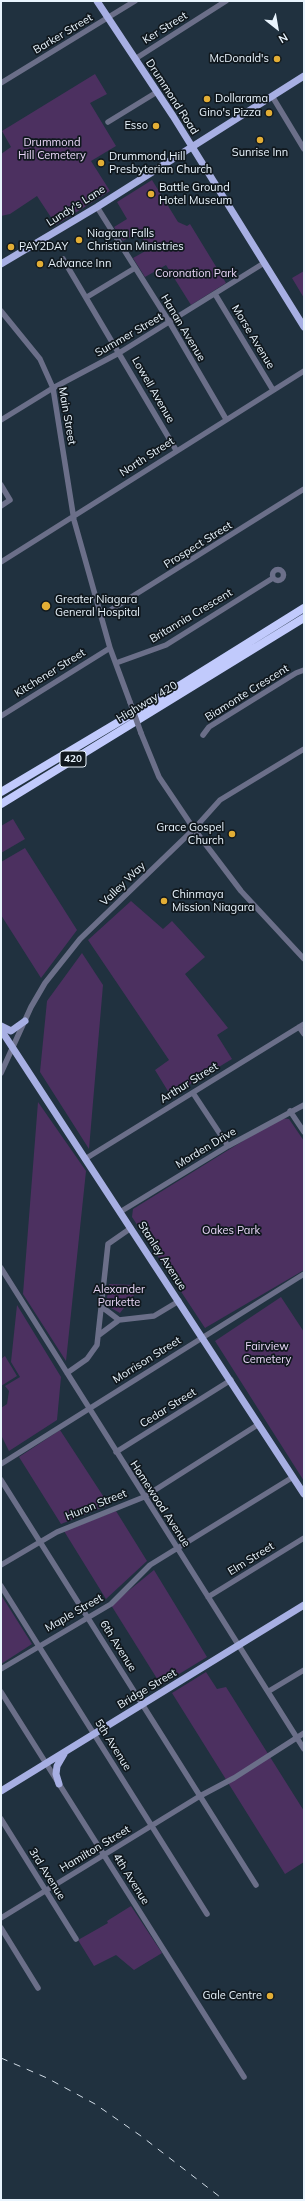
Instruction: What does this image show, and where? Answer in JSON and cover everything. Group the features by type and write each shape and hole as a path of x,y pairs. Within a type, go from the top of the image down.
{"highway":[{"name":"Highway 420","path":"1,792 179,686 304,608"},
{"name":"Highway 420","path":"1,804 304,618"}],"main road":[{"name":"Drummond Road","path":"97,1 157,92 304,328"},
{"name":"Lundy's Lane","path":"1,264 97,207 304,76"},
{"path":"1,1026 11,1031 25,1022"},
{"name":"Stanley Avenue","path":"1,1030 231,1380 304,1494"},
{"name":"Bridge Street","path":"1,1791 304,1605"},
{"path":"59,1784 56,1774 57,1766 66,1751"}],"street":[{"name":"Barker Street","path":"1,83 134,1"},
{"name":"Ker Street","path":"135,59 226,1"},
{"path":"108,122 157,92"},
{"path":"272,96 304,149"},
{"name":"Hanan Avenue","path":"97,207 170,323 226,419"},
{"name":"Lowell Avenue","path":"63,259 176,450"},
{"name":"Summer Street","path":"1,420 53,388 119,353 170,323 264,263"},
{"path":"87,298 135,268"},
{"name":"Morse Avenue","path":"215,294 273,390"},
{"name":"Main Street","path":"1,310 42,361 53,388 74,516 101,616 110,648 141,733 159,777 194,829 241,891 304,959"},
{"name":"North Street","path":"1,562 176,450 304,371"},
{"path":"1,485 10,500 1,506"},
{"name":"Prospect Street","path":"101,616 304,489"},
{"name":"Britannia Crescent","path":"116,663 166,645 273,578"},
{"name":"Kitchener Street","path":"1,716 110,648"},
{"name":"Biamonte Crescent","path":"203,735 210,727 296,673 304,670"},
{"name":"Valley Way","path":"1,1073 45,983 78,942 194,829 220,800 304,749"},
{"path":"302,1025 304,1034"},
{"name":"Arthur Street","path":"85,1159 302,1025"},
{"path":"193,1093 228,1146"},
{"name":"Morden Drive","path":"120,1212 228,1146 290,1111 304,1105"},
{"path":"290,1111 304,1132"},
{"path":"67,1373 93,1353 100,1335 108,1244 131,1228"},
{"name":"Homewood Avenue","path":"1,1268 88,1409 304,1749"},
{"name":"Morrison Street","path":"1,1464 202,1336 304,1274"},
{"path":"100,1335 119,1320 154,1316 179,1301"},
{"path":"102,1307 119,1320"},
{"name":"Cedar Street","path":"116,1452 231,1380"},
{"name":"Huron Street","path":"1,1566 57,1532 144,1497 259,1424"},
{"name":"Maple Street","path":"1,1669 111,1604 150,1565 293,1477"},
{"name":"6th Avenue","path":"1,1480 256,1885"},
{"name":"Elm Street","path":"208,1597 304,1538"},
{"name":"5th Avenue","path":"1,1586 207,1914"},
{"path":"269,1692 304,1670"},
{"name":"4th Avenue","path":"1,1692 244,2077"},
{"path":"296,1737 304,1733"},
{"name":"Hamilton Street","path":"1,1918 200,1796 234,1778 296,1737"},
{"name":"3rd Avenue","path":"1,1819 76,1938"},
{"path":"1,1928 38,1988"}],"green space":[{"name":"Drummond Hill Cemetery","path":"95,74 107,94 90,103 116,146 91,161 110,191 56,225 37,196 10,214 1,216 1,154 11,147 2,131"},
{"name":"Coronation Park","path":"152,180 178,222 187,226 190,224 226,283 191,305 166,265 145,277 133,258 149,249 139,232 123,241 114,227 127,219 117,202"},
{"path":"304,271 304,298 292,278"},
{"path":"13,819 25,839 1,853 1,826"},
{"path":"25,848 77,930 41,978 1,915 1,862"},
{"path":"131,901 163,929 172,921 205,957 185,974 228,1028 217,1035 232,1059 171,1096 155,1070 169,1060 88,940"},
{"path":"82,953 103,985 89,1149 40,1072 47,1001"},
{"path":"38,1102 86,1171 66,1361 23,1294"},
{"name":"Oakes Park","path":"280,1118 289,1119 304,1141 304,1270 205,1328 132,1217 133,1209"},
{"name":"Alexander Parkette","path":"109,1284 134,1285 138,1290 120,1313 111,1308 107,1298"},
{"name":"Fairview Cemetery","path":"281,1297 304,1332 304,1481 215,1341"},
{"path":"17,1305 61,1377 57,1420 9,1451 1,1435 1,1408 7,1404 9,1391 5,1386 20,1377 11,1362"},
{"path":"5,1356 17,1376 1,1386 1,1359"},
{"path":"60,1430 109,1505 61,1524 19,1457"},
{"path":"116,1511 147,1561 106,1599 64,1531"},
{"path":"154,1570 207,1657 161,1685 111,1605"},
{"path":"1,1595 32,1644 1,1664"},
{"path":"206,1672 217,1689 226,1687 304,1811 304,1862 285,1874 172,1693"},
{"path":"131,1906 162,1953 134,1970 116,1955 94,1966 78,1940 108,1923 107,1921"}],"railway":[{"path":"1,2058 47,2078 95,2104 141,2136 224,2200"}],"place":[{"name":"McDonald's","path":"277,59"},
{"name":"Dollarama","path":"207,99"},
{"name":"Gino's Pizza","path":"269,113"},
{"name":"Esso","path":"156,126"},
{"name":"Sunrise Inn","path":"260,140"},
{"name":"Drummond Hill Presbyterian Church","path":"101,163"},
{"name":"Battle Ground Hotel Museum","path":"151,194"},
{"name":"Niagara Falls Christian Ministries","path":"79,240"},
{"name":"PAY2DAY","path":"11,247"},
{"name":"Advance Inn","path":"40,264"},
{"name":"Greater Niagara General Hospital","path":"46,606"},
{"name":"Grace Gospel Church","path":"232,834"},
{"name":"Chinmaya Mission Niagara","path":"164,901"},
{"name":"Gale Centre","path":"270,1996"}]}
